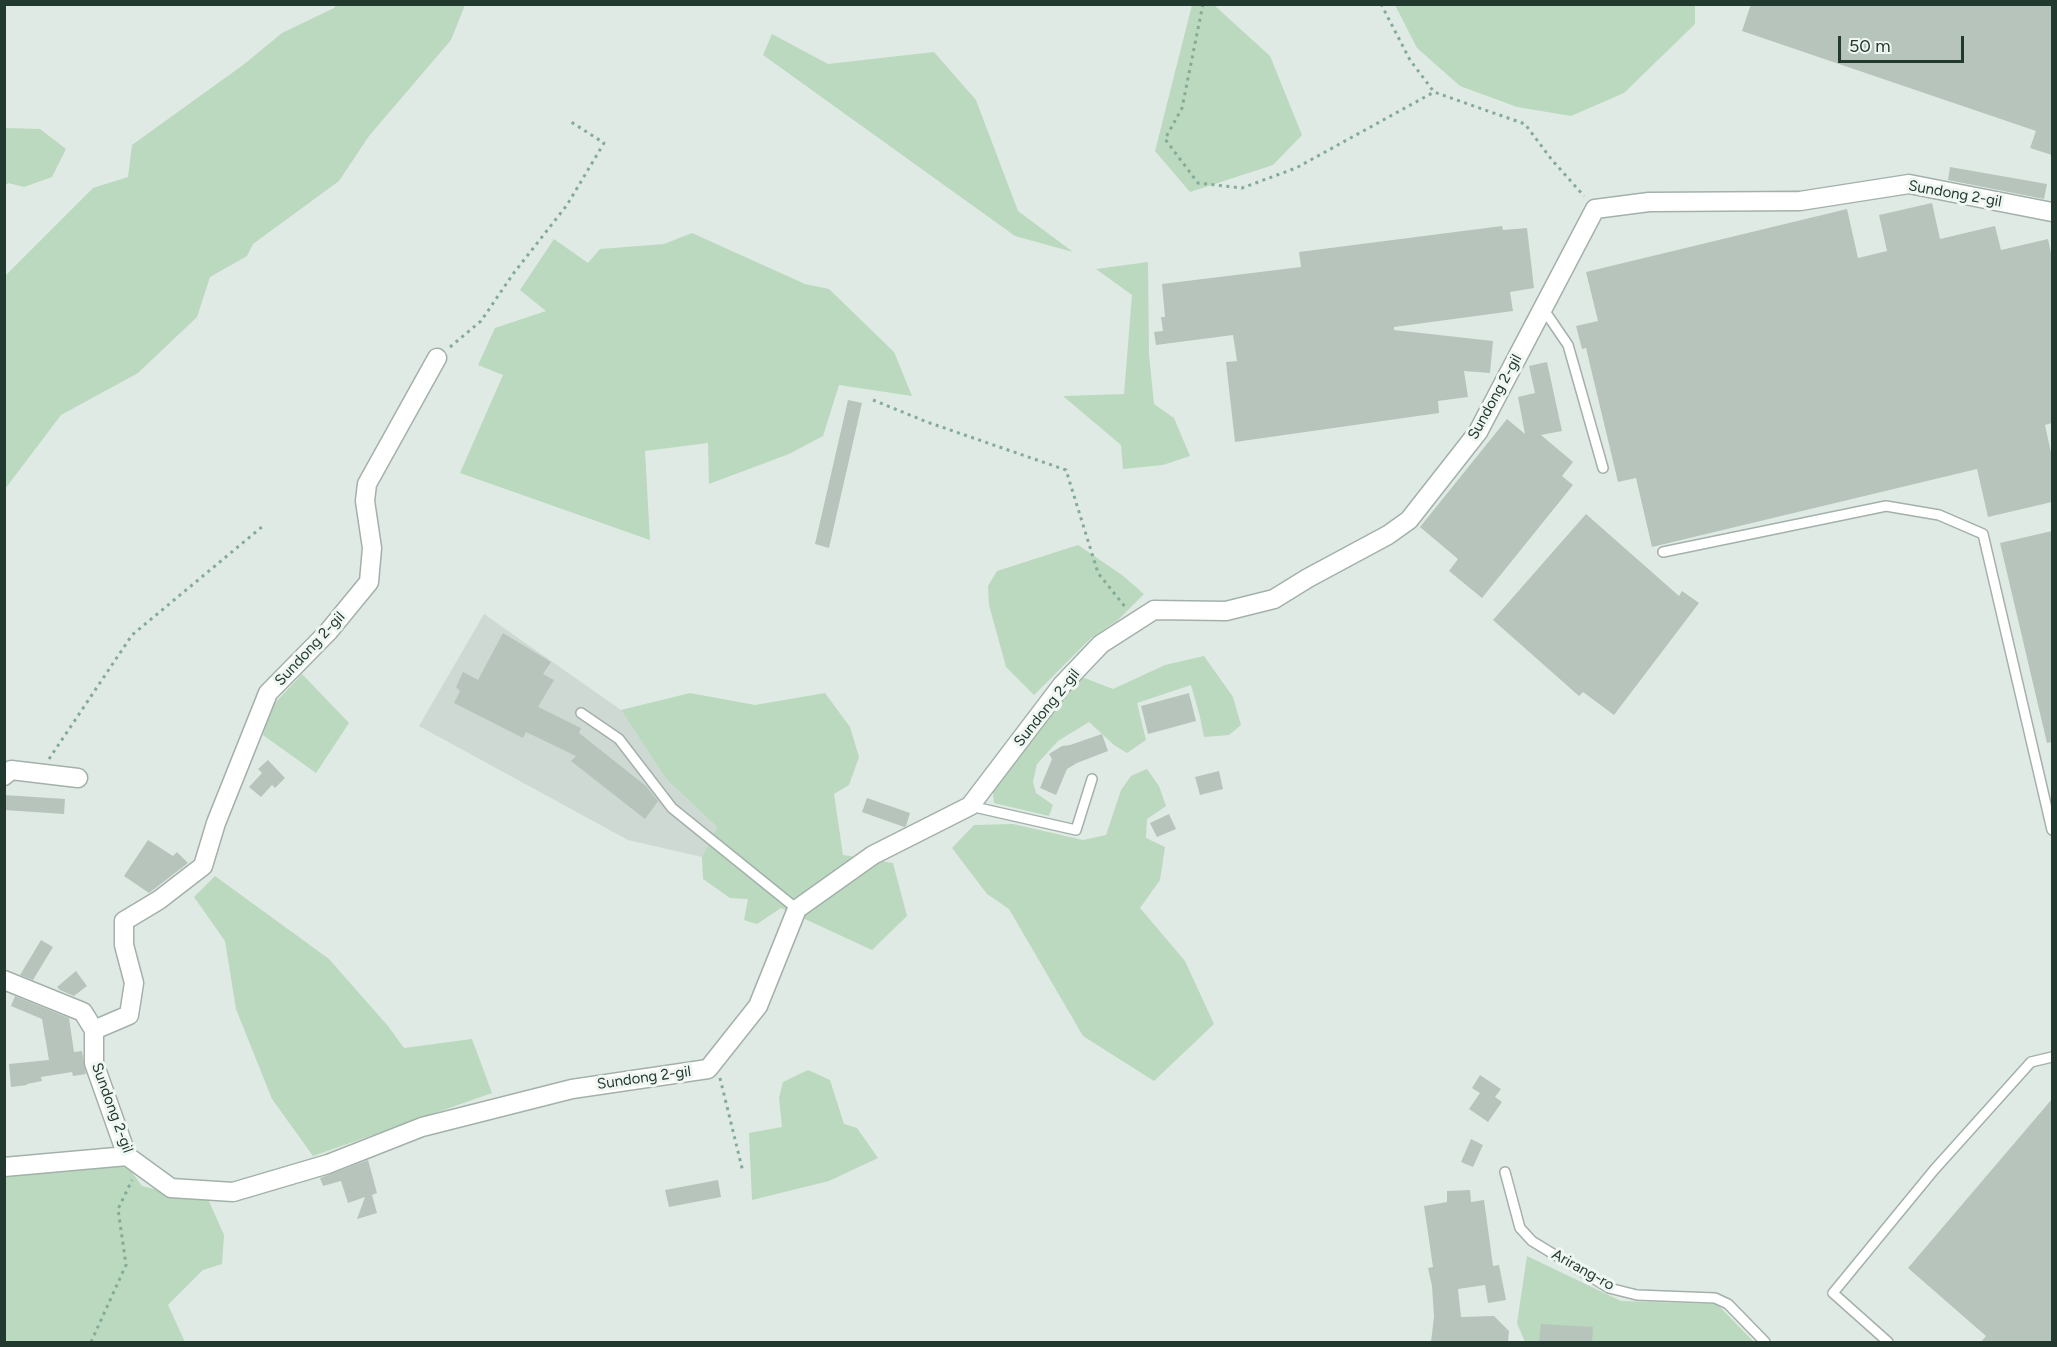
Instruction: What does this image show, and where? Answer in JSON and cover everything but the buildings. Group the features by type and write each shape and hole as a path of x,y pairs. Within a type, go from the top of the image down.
{"street":[{"name":"Sundong 2-gil","path":"437,358 367,484 365,501 372,548 369,582 328,632 268,693 216,824 203,866 159,900 124,921 124,945 134,983 129,1015 94,1030 94,1063 133,1160 171,1188 233,1192 328,1164 422,1127 572,1089 708,1069 758,1006 797,909 873,855 970,806 1062,685 1101,644 1154,610 1226,611 1274,599 1388,535 1408,520 1478,432 1595,209 1649,202 1800,201 1909,184 2052,212"},
{"path":"4,776 11,770 78,777"},
{"path":"4,980 82,1012 94,1030"},
{"path":"4,1167 133,1160"}],"lane":[{"path":"1542,307 1568,345 1603,468"},
{"path":"1663,552 1886,506 1939,515 1983,534 2052,830"},
{"path":"581,713 619,739 672,808 797,909"},
{"path":"970,806 1076,830 1092,779"},
{"path":"1888,1342 1833,1293 1934,1170 2031,1062 2052,1057"},
{"name":"Arirang-ro","path":"1505,1172 1520,1227 1532,1241 1609,1288 1638,1295 1715,1298 1728,1304 1765,1342"}],"path":[{"path":"1203,4 1182,108 1165,139 1198,183 1242,188 1296,168 1434,93"},
{"path":"1381,4 1410,60 1434,93 1525,124 1552,160 1595,209"},
{"path":"437,358 481,321 513,274 567,205 604,143 568,120"},
{"path":"873,400 927,422 1066,470 1098,573 1137,621"},
{"path":"39,773 132,635 263,526"},
{"path":"716,1059 743,1172"},
{"path":"91,1342 126,1265 118,1209 133,1160"}],"shaded area":[{"path":"484,614 621,710 666,779 717,827 702,857 628,840 419,726"}],"green space":[{"path":"337,4 465,5 451,40 369,136 339,181 253,244 247,256 210,277 197,317 138,373 61,415 5,489 5,276 93,188 128,177 132,145 243,65 282,33 334,8"},
{"path":"1192,5 1214,5 1270,56 1302,135 1273,165 1190,192 1155,151"},
{"path":"1395,5 1695,5 1695,24 1624,93 1571,116 1517,107 1460,86 1417,48"},
{"path":"772,34 828,64 934,52 976,100 1018,211 1073,252 1015,236 763,55"},
{"path":"5,128 40,129 66,149 52,177 24,187 8,183 5,186"},
{"path":"692,233 805,284 829,289 894,352 912,396 839,385 823,436 789,454 709,484 708,443 645,451 650,540 460,473 503,375 478,365 495,328 546,311 520,290 554,239 588,263 600,249 664,244"},
{"path":"1148,262 1149,355 1154,404 1174,418 1190,456 1163,465 1123,469 1121,445 1063,396 1124,394 1132,295 1096,269"},
{"path":"1078,545 1122,575 1144,594 1118,620 1091,638 1034,695 1006,667 989,605 988,586 997,571"},
{"path":"1204,656 1233,697 1241,725 1229,735 1204,737 1191,685 1137,703 1146,740 1127,753 1114,745 1089,722 1058,741 1037,764 1033,782 1036,793 1053,805 1049,816 994,803 993,792 1057,704 1082,677 1113,689 1165,665"},
{"path":"302,674 349,723 316,773 263,735 273,705"},
{"path":"690,693 755,705 825,693 850,727 859,757 849,785 834,794 843,855 893,863 907,916 872,950 781,908 757,924 744,920 748,899 730,898 703,879 702,857 717,827 666,779 621,710"},
{"path":"1147,769 1159,786 1166,806 1147,819 1146,838 1165,847 1160,880 1140,908 1185,961 1214,1024 1154,1081 1083,1036 1009,909 987,894 952,848 974,825 1013,824 1083,840 1106,835 1121,790 1131,776"},
{"path":"215,876 329,959 388,1026 404,1048 472,1039 492,1093 313,1156 272,1099 236,1009 225,941 194,897"},
{"path":"808,1070 830,1080 844,1124 857,1128 878,1158 829,1181 752,1200 749,1133 782,1127 779,1098 783,1082"},
{"path":"118,1164 128,1167 142,1186 183,1196 208,1199 224,1235 222,1264 203,1270 168,1305 185,1342 5,1342 5,1173"},
{"path":"1527,1256 1621,1301 1717,1304 1754,1342 1525,1342 1517,1323"}]}
